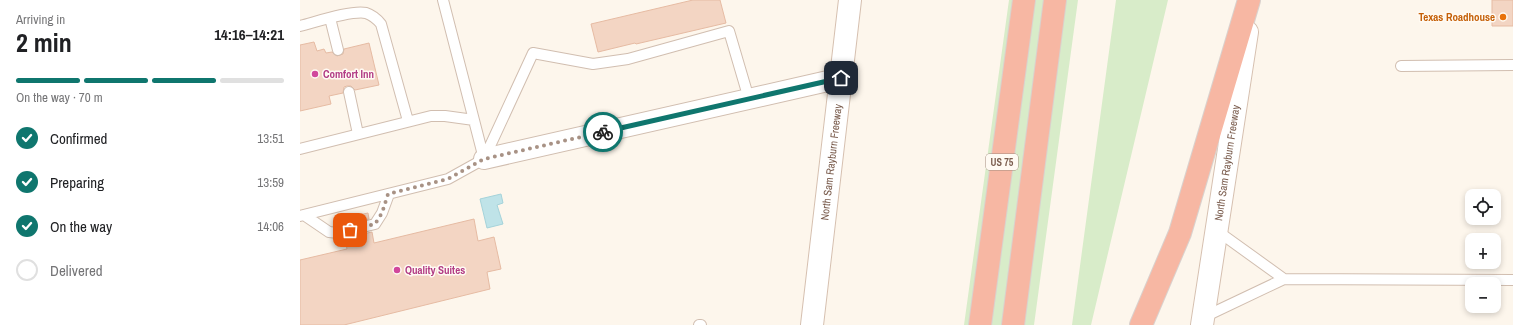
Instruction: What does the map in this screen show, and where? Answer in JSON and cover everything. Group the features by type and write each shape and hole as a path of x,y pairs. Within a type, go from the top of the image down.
{"highway":[{"name":"US 75","path":"980,325 1024,0"},
{"name":"US 75","path":"1013,325 1055,0"},
{"path":"1141,325 1180,233 1248,0"}],"main road":[{"name":"North Sam Rayburn Freeway","path":"812,325 850,0"},
{"name":"North Sam Rayburn Freeway","path":"1203,321 1252,0"}],"street":[{"path":"484,159 841,78"}],"lane":[{"path":"443,0 484,159"},
{"path":"300,26 356,13 366,13 376,18 381,24 408,121"},
{"path":"330,18 338,50"},
{"path":"302,216 448,179 484,159 533,53 593,64 628,58 730,31 749,99"},
{"path":"1401,66 1513,65"},
{"path":"349,92 358,134"},
{"path":"300,149 431,116 445,116 474,120"},
{"path":"302,216 329,232 338,233 375,224 382,213 388,194"},
{"path":"1216,230 1284,280"},
{"path":"1203,321 1284,280 1513,280"}],"green space":[{"path":"1009,0 1078,0 1034,325 964,325"},
{"path":"1116,0 1168,0 1091,325 1072,325"}],"water":[{"path":"501,194 503,203 497,205 503,224 487,228 480,199"}],"building":[{"path":"693,0 720,0 726,23 598,52 591,24"},
{"name":"Texas Roadhouse","path":"1492,0 1513,0 1513,26 1492,26"},
{"path":"314,42 317,51 324,49 326,53 332,52 337,56 343,54 344,49 369,43 379,85 355,90 351,86 347,86 344,87 343,93 329,96 331,104 300,111 300,45"},
{"path":"368,213 369,219 342,225 341,219"},
{"name":"Quality Suites","path":"474,219 478,241 494,237 501,269 487,272 490,289 344,325 300,325 300,260 347,249 345,238 372,232 374,243"}],"way so far":[{"path":"350,230 375,224 382,213 388,194 448,179 484,159 603,132"}],"place":[{"name":"Texas Roadhouse","path":"1503,17"},
{"name":"Comfort Inn","path":"315,74"},
{"name":"Quality Suites","path":"397,270"}],"route":[{"path":"603,132 841,78"}]}
